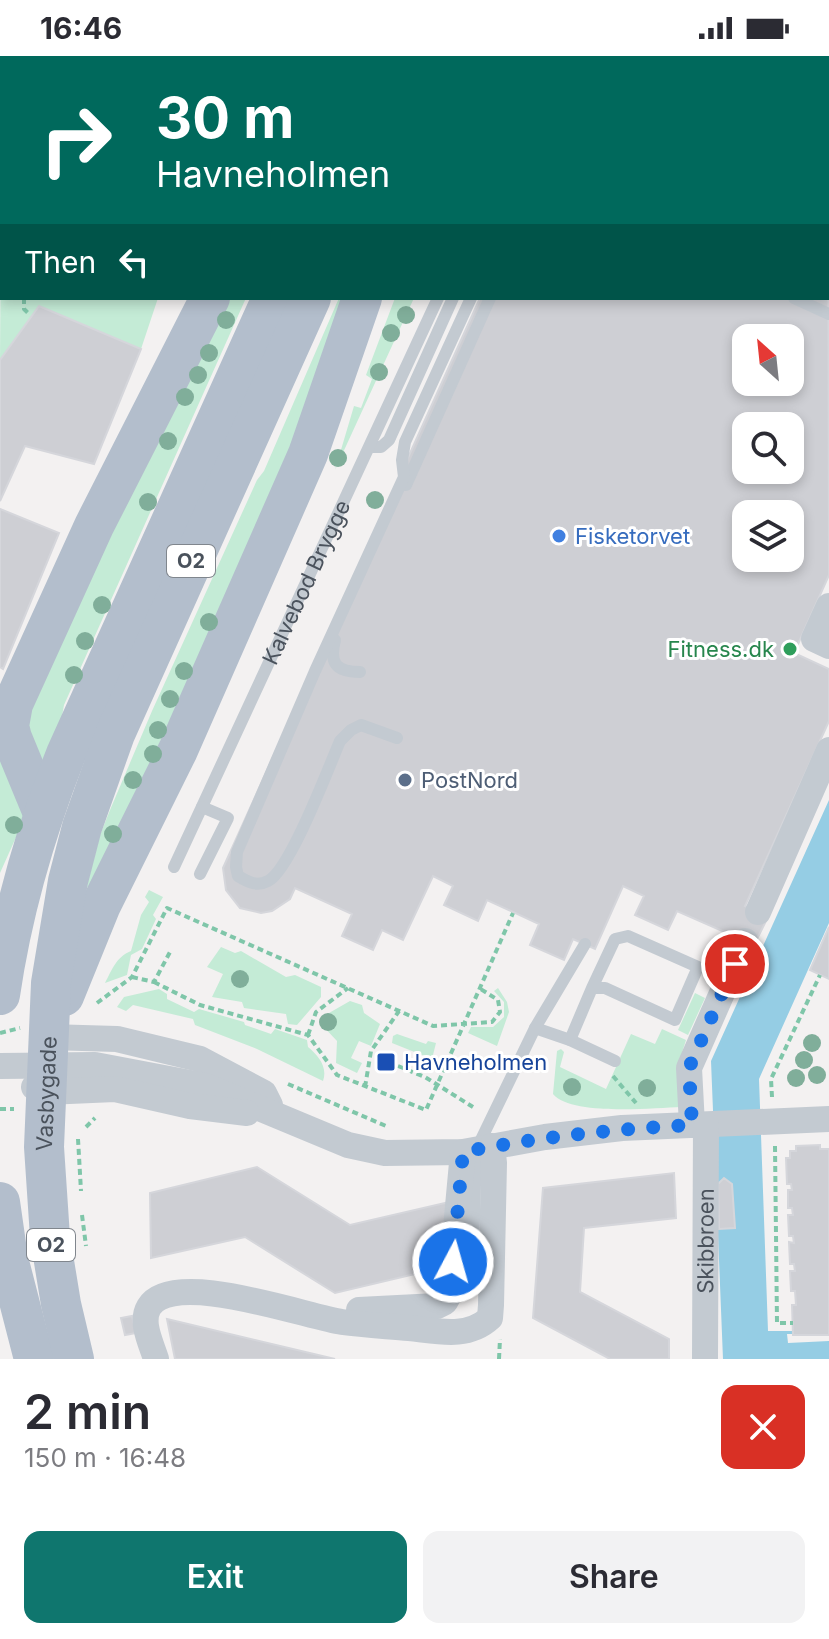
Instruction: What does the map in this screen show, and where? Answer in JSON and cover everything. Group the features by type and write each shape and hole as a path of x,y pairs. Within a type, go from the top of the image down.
{"main road":[{"path":"43,813 12,738 9,726 13,704 94,526 209,300"},
{"name":"O2","path":"0,995 19,893 43,813 72,740 271,300"},
{"name":"Vasbygade","path":"74,1359 61,1304 44,1177 55,1071 55,951 68,881 96,786 137,684 310,300"},
{"path":"55,1071 101,905 178,750 308,454 361,300"},
{"name":"O2","path":"0,1202 8,1258 34,1359"}],"street":[{"path":"829,606 814,639 829,646"},
{"path":"758,912 829,750"},
{"path":"703,1125 689,1068 745,941"},
{"path":"55,1071 117,1039 200,1059 264,1093 275,1116"},
{"path":"0,1068 55,1071 190,1106 275,1116 366,1150 385,1153 477,1149 545,1137 655,1127 829,1119"},
{"name":"Skibbroen","path":"703,1125 705,1359"},
{"path":"311,1313 437,1306 445,1302 450,1293 477,1149"},
{"path":"156,1359 144,1321 150,1305 162,1296 197,1292 228,1294 339,1322 445,1332 466,1332 481,1326 490,1318 494,1163 477,1149"}],"lane":[{"name":"Kalvebod Brygge","path":"174,867 437,300"},
{"path":"370,447 381,447 389,440 452,300"},
{"path":"397,738 361,725 351,730 340,741 280,870 271,880 261,884 249,883 238,876 237,852 404,477 402,460 405,442 470,300"},
{"path":"360,672 347,672 334,662 334,642 489,300"},
{"path":"798,300 829,314"},
{"path":"200,874 228,818 202,807"},
{"path":"570,1040 592,988 615,939 628,936 698,967 675,1020 605,988 592,988"},
{"path":"472,1290 477,1149 535,1028 585,944"},
{"path":"535,1028 615,1061"}],"path":[{"path":"24,300 24,309 30,315"},
{"path":"97,1003 132,977 167,908 433,1026 492,1022 500,1012 498,1000 479,988"},
{"path":"132,977 154,982 200,1005 308,1035 337,1075 426,1110 513,913"},
{"path":"154,982 170,952"},
{"path":"793,1323 777,1323 769,1122 771,1079 820,975"},
{"path":"308,1035 316,1012 348,988"},
{"path":"365,1087 371,1051 399,1011"},
{"path":"615,1061 610,1073 655,1127"},
{"path":"398,1066 438,1085 473,1107"},
{"path":"55,1071 77,1127 81,1198"},
{"path":"86,1127 95,1118"},
{"path":"82,1210 87,1256"}],"green space":[{"path":"0,300 157,300 141,349 39,306 0,360"},
{"path":"225,300 245,300 64,705 60,728 43,770 23,717"},
{"path":"338,300 345,300 296,455 96,877 86,889 100,835 152,711 257,480 264,471"},
{"path":"394,300 413,300 335,470 354,406 361,408 372,379 366,375"},
{"path":"0,730 26,815 0,873"},
{"path":"149,890 163,897 153,915 156,919 142,949 131,955 127,975 105,983 118,960 131,951 141,915 149,902 145,897"},
{"path":"221,947 235,953 241,951 286,977 295,975 321,987 321,997 297,1025 288,1024 286,1014 244,1008 242,1002 212,997 223,974 207,967"},
{"path":"498,988 509,1012 497,1046 468,1033 471,1027 493,1027 504,1017 504,1002 494,991"},
{"path":"159,989 167,994 167,999 194,1012 199,1009 244,1022 271,1034 275,1029 307,1040 308,1047 323,1066 323,1081 257,1049 195,1025 193,1019 133,1005 126,1011 117,1007 124,997"},
{"path":"695,993 705,998 688,1035 678,1030"},
{"path":"350,1001 362,1005 364,1013 380,1024 371,1046 359,1041 351,1058 362,1063 357,1073 336,1063 337,1041 320,1023 322,1017"},
{"path":"662,1029 686,1040 680,1059 681,1107 594,1108 562,1101 553,1094 557,1051 561,1049 564,1052 560,1067 606,1089 631,1034 655,1044"},
{"path":"397,1034 426,1044 428,1041 436,1043 432,1059 392,1043 393,1036"}],"water":[{"path":"829,800 829,923 759,1079 768,1331 792,1331 792,1334 787,1334 788,1343 829,1341 829,1359 723,1359 711,1061"}],"building":[{"name":"Fisketorvet","path":"479,300 828,300 829,575 794,653 829,669 829,721 745,906 768,917 754,945 677,911 668,930 635,915 644,896 623,886 595,949 573,939 564,960 530,945 539,924 487,900 478,921 444,905 453,886 433,876 403,940 382,930 373,950 342,936 352,914 295,888 290,899 272,911 261,913 240,908 226,890 223,868"},
{"path":"39,306 141,349 94,464 25,446 0,501 0,360"},
{"path":"0,509 59,533 3,669 0,667"},
{"path":"829,927 829,979 810,970"},
{"path":"820,1145 820,1149 829,1149 829,1335 793,1335 792,1305 796,1305 795,1291 791,1291 790,1271 795,1271 794,1264 790,1264 789,1242 794,1243 793,1236 789,1236 788,1215 793,1215 792,1208 788,1208 788,1190 792,1190 791,1184 787,1184 786,1158 790,1158 790,1151 796,1151 796,1146"},
{"path":"257,1167 350,1225 449,1202 436,1269 335,1293 245,1237 151,1258 150,1193"},
{"path":"674,1173 676,1218 584,1228 580,1292 669,1339 669,1359 610,1359 533,1318 543,1188"},
{"path":"724,1178 732,1184 735,1228 719,1229 718,1184"},
{"path":"132,1316 136,1333 125,1335 121,1318"},
{"path":"167,1319 335,1359 175,1359"}],"place":[{"name":"Fisketorvet","path":"559,536"},
{"name":"Fitness.dk","path":"790,649"},
{"name":"PostNord","path":"405,780"},
{"name":"Havneholmen","path":"386,1062"}],"route":[{"path":"453,1262 463,1152 545,1137 622,1128 692,1125 689,1068 735,964"}]}
